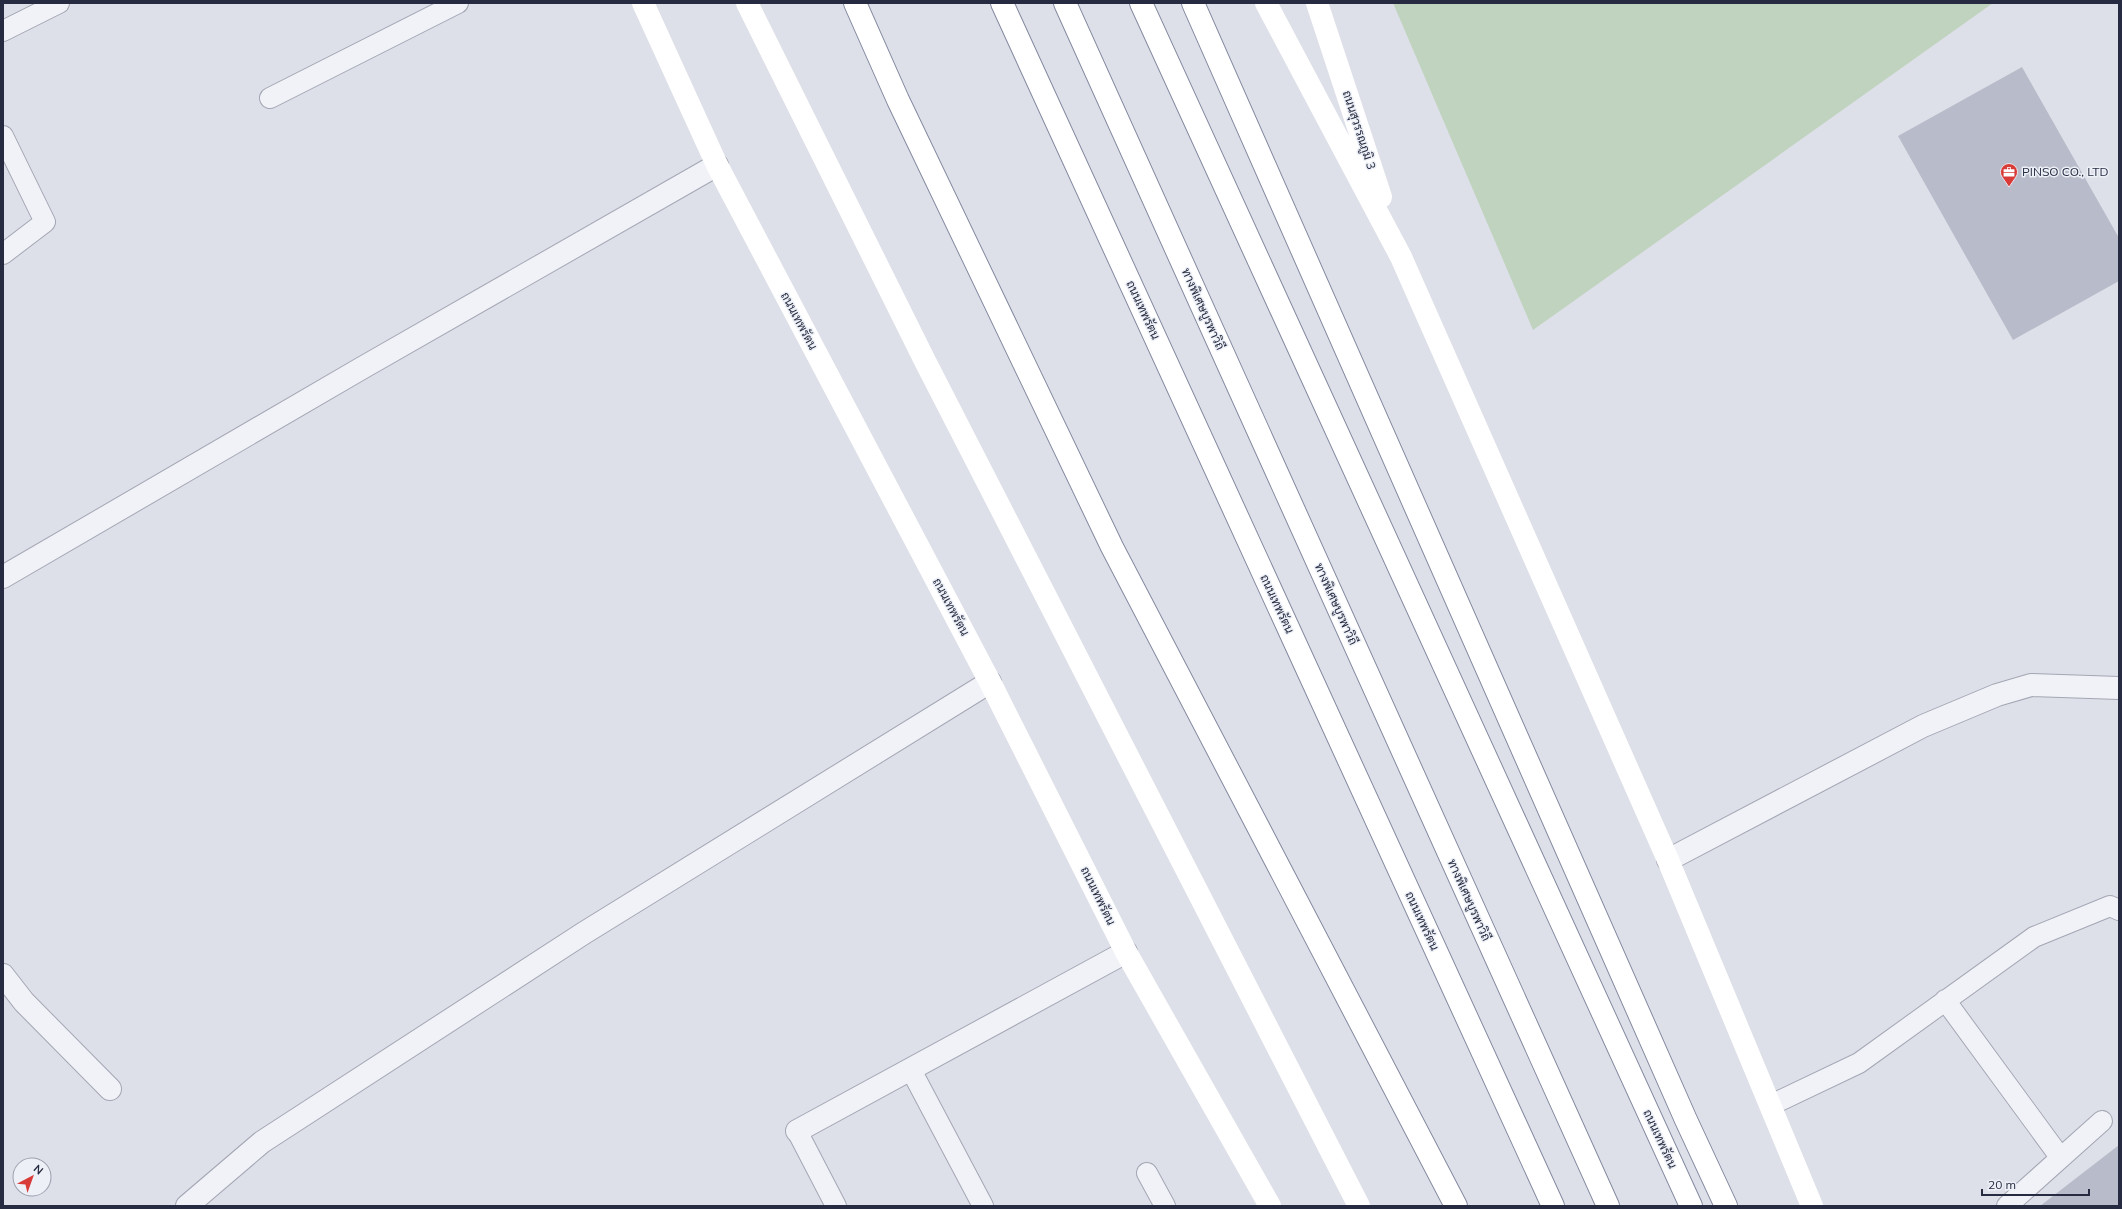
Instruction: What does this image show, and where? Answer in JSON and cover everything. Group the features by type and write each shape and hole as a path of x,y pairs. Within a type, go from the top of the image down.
{"main road":[{"name":"ถนนเทพรัตน","path":"643,3 717,165 990,682 1126,952 1270,1206"},
{"path":"748,3 925,361 1360,1206"},
{"path":"855,3 898,100 1112,548 1456,1206"},
{"name":"ถนนเทพรัตน","path":"1002,3 1553,1206"},
{"name":"ทางพิเศษบูรพาวิถี","path":"1065,3 1608,1206"},
{"name":"ถนนเทพรัตน","path":"1140,3 1691,1206"},
{"path":"1140,3 1681,1206"},
{"path":"1193,3 1679,1105 1726,1206"},
{"path":"1266,3 1401,257 1668,860 1812,1206"},
{"name":"ถนนสุวรรณภูมิ 3","path":"1317,3 1401,257"}],"street":[{"path":"4,574 717,165"},
{"path":"187,1206 262,1142 584,933 990,682"},
{"path":"1668,860 1923,726 1997,695 2031,685 2119,688"},
{"path":"797,1130 911,1070 1126,952"},
{"path":"3,975 24,1002 110,1089"}],"lane":[{"path":"3,31 60,3"},
{"path":"270,98 458,3"},
{"path":"3,136 45,222 3,254"},
{"path":"1770,1105 1859,1063 2034,937 2110,906 2119,910"},
{"path":"1946,1000 2060,1157"},
{"path":"911,1070 983,1206"},
{"path":"2007,1206 2102,1121"},
{"path":"797,1130 836,1206"},
{"path":"1147,1173 1165,1206"}],"green space":[{"path":"1393,3 1993,3 1533,330"}],"building":[{"name":"PINSO CO., LTD","path":"2022,67 2119,238 2119,281 2013,340 1898,136"},
{"path":"2119,1145 2119,1206 2040,1206"}],"place":[{"name":"PINSO CO., LTD","path":"2009,187"}]}
